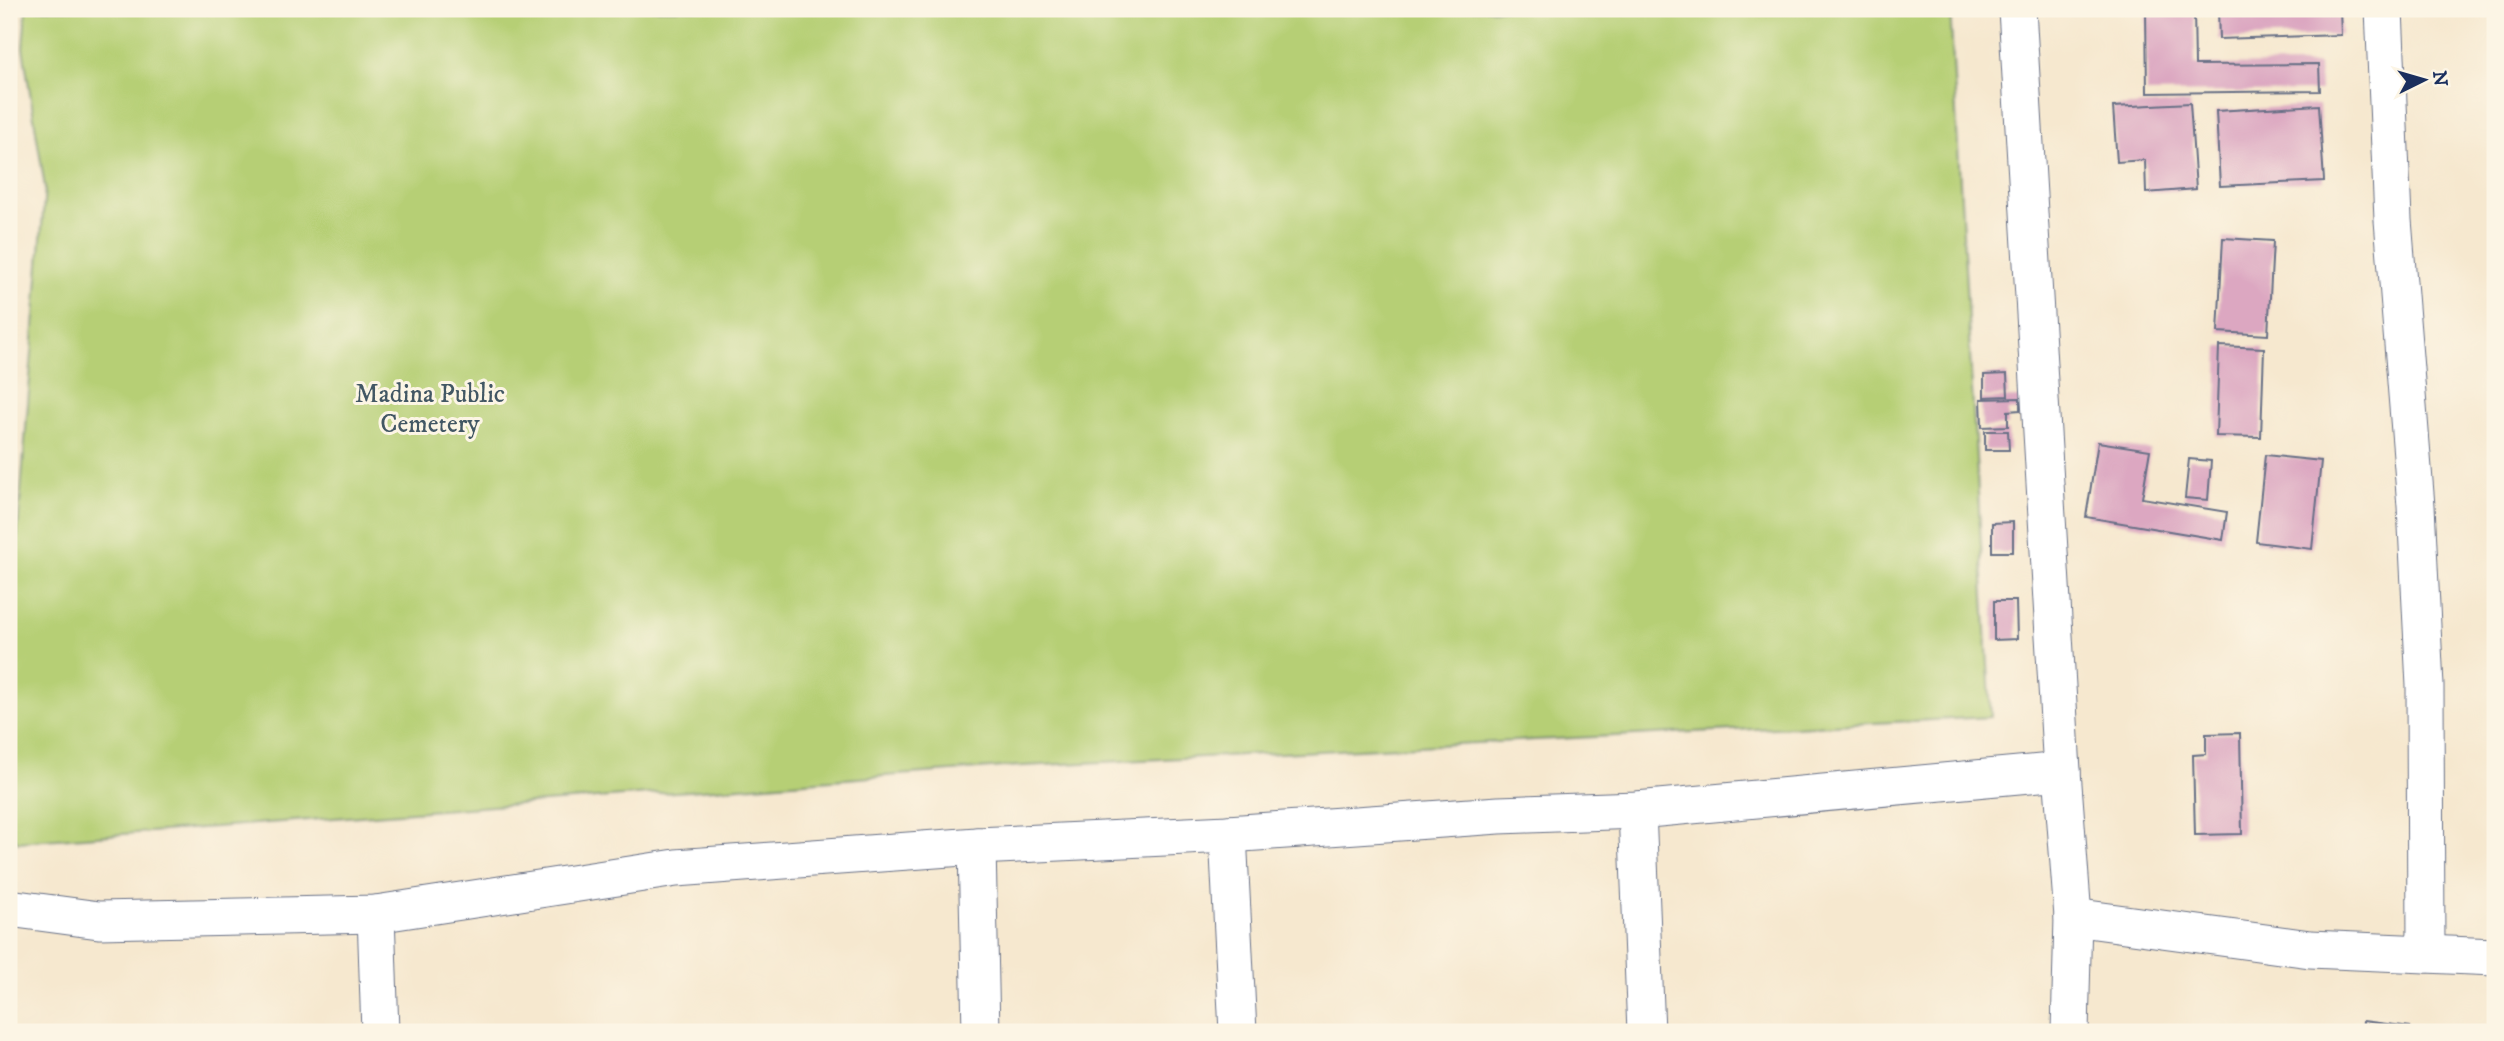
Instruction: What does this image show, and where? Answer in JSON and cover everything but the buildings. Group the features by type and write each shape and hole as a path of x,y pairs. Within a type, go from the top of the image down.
{"street":[{"path":"2017,9 2073,916 2070,1032"},
{"path":"2384,9 2393,220 2416,506 2425,686 2426,954"},
{"path":"9,908 99,920 376,914 676,868 977,846 1228,834 1499,815 1637,810 2063,771"},
{"path":"1637,810 1646,1032"},
{"path":"1228,834 1238,1032"},
{"path":"977,846 981,1032"},
{"path":"376,914 380,1032"},
{"path":"2073,916 2310,949 2495,957"}],"green space":[{"name":"Madina Public Cemetery","path":"26,9 1950,9 1991,717 1004,767 18,842 9,832 9,644 45,188 23,48"}]}
